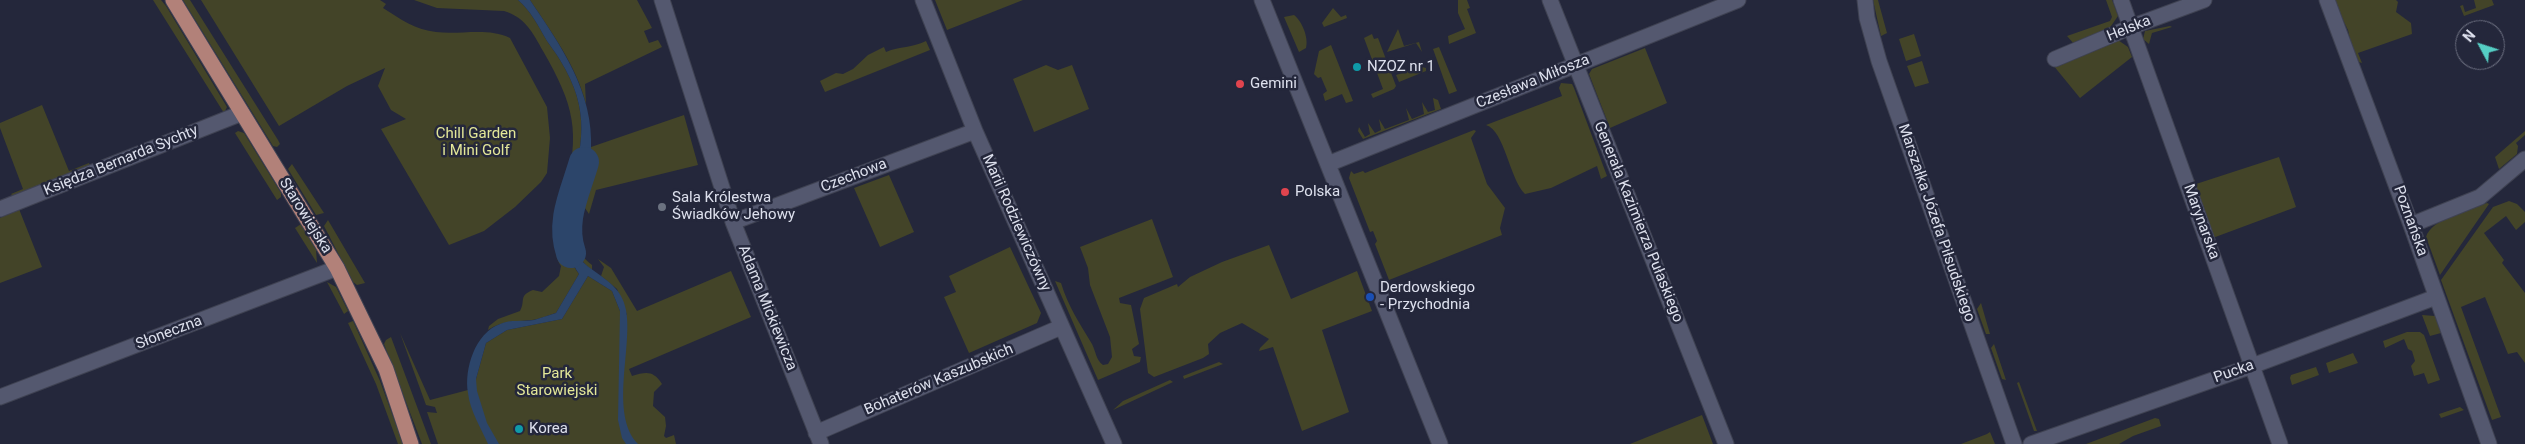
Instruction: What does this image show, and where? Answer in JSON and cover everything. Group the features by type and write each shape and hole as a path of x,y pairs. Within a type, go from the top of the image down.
{"main road":[{"name":"Starowiejska","path":"173,0 337,268 386,369 411,444"}],"street":[{"name":"Adama Mickiewicza","path":"662,0 733,222 819,438"},
{"name":"Marii Rodziewiczówny","path":"923,0 975,131 1114,444"},
{"path":"1262,0 1440,444"},
{"name":"Generała Kazimierza Pułaskiego","path":"1550,0 1726,444"},
{"name":"Czesława Miłosza","path":"1328,164 1738,0"},
{"name":"Marszałka Józefa Piłsudskiego","path":"1865,0 1867,18 1879,61 2014,444"},
{"name":"Marynarska","path":"2122,0 2280,444"},
{"name":"Helska","path":"2056,59 2132,27 2204,0"},
{"name":"Poznańska","path":"2327,0 2412,224 2489,444"},
{"name":"Księdza Bernarda Sychty","path":"0,209 242,113"},
{"name":"Czechowa","path":"733,222 975,131"},
{"path":"2412,224 2480,197 2525,159"},
{"name":"Słoneczna","path":"0,398 337,268"},
{"name":"Pucka","path":"2031,444 2252,366 2436,297"},
{"name":"Bohaterów Kaszubskich","path":"819,438 1061,327"}],"green space":[{"path":"153,0 161,0 166,6 227,107 224,113"},
{"path":"183,0 190,0 278,140 280,144 277,147 273,146"},
{"name":"Chill Garden i Mini Golf","path":"201,0 380,0 386,4 383,8 422,29 445,33 493,33 510,38 547,107 550,138 547,173 541,182 515,207 484,231 449,245 381,129 406,119 391,110 378,86 385,68 347,86 279,126"},
{"path":"414,0 518,0 527,9 560,60 577,96 581,129 580,145 569,200 565,200 564,193 572,153 572,119 562,87 554,70 528,26 518,17 504,11 437,8"},
{"path":"530,0 637,0 652,28 644,31 649,43 658,40 662,47 585,84 586,104 570,63"},
{"path":"935,0 1023,0 947,30"},
{"path":"1458,0 1467,0 1470,8 1467,9 1476,33 1449,44 1448,36 1465,29 1458,13"},
{"path":"1873,0 1878,0 1887,33 1881,36"},
{"path":"2106,0 2112,0 2118,16 2109,29 2074,44 2067,36 2110,21 2112,17"},
{"path":"2333,0 2396,0 2398,2 2396,12 2411,23 2412,34 2358,53 2362,63 2359,62 2351,44 2348,30"},
{"path":"2474,0 2492,0 2494,5 2464,16 2460,6 2463,5 2465,12 2476,8"},
{"path":"1333,8 1341,17 1346,15 1347,18 1324,27 1322,23"},
{"path":"1294,15 1302,25 1307,39 1306,48 1299,52 1284,17"},
{"path":"2172,27 2152,33 2149,44 2143,39 2145,31"},
{"path":"1398,29 1404,46 1419,42 1422,52 1416,43 1387,52"},
{"path":"1372,34 1374,39 1378,38 1396,86 1394,89 1373,98 1371,94 1383,89 1364,38"},
{"path":"1914,34 1921,56 1906,61 1899,39"},
{"path":"2118,40 2128,47 2132,57 2080,98 2053,65"},
{"path":"926,41 930,50 825,92 820,81 836,73 843,74 853,69 868,55 884,47 886,52"},
{"path":"1331,45 1353,101 1346,103 1342,94 1325,101 1323,94 1327,91 1321,77 1318,78 1314,74 1319,51"},
{"path":"1439,47 1457,91 1449,94 1433,49"},
{"path":"1645,48 1667,103 1610,128 1589,74 1592,69"},
{"path":"1922,61 1929,83 1915,87 1907,66"},
{"path":"1046,65 1058,70 1072,65 1089,109 1034,132 1013,79"},
{"path":"1422,67 1426,68 1426,71 1399,82 1396,75"},
{"path":"1561,83 1572,84 1574,88 1607,176 1601,179 1597,166 1551,188 1525,194 1515,177 1498,136 1486,125 1562,96 1559,88"},
{"path":"1433,98 1438,100 1441,109 1363,139 1358,131 1359,127 1365,137 1370,134 1368,123 1375,133 1381,130 1379,119 1385,129 1409,120 1406,108 1412,119 1424,114 1422,102 1428,112 1435,110"},
{"path":"42,105 69,171 89,163 90,166 14,197 11,194 23,189 0,128 0,123"},
{"path":"684,115 698,165 596,190 589,214 577,202 585,178 591,147"},
{"path":"1474,130 1476,131 1471,138 1487,184 1505,208 1500,228 1502,235 1389,280 1375,244 1377,241 1373,231 1370,232 1349,178 1351,171 1354,174 1363,171 1365,173"},
{"path":"238,131 244,133 281,193 281,197 277,200 235,133"},
{"path":"2525,131 2525,135 2516,143 2518,146 2517,154 2499,169 2495,157"},
{"path":"2279,157 2296,207 2210,239 2192,183 2194,179 2196,184"},
{"path":"292,164 324,213 316,215 288,169"},
{"path":"889,175 914,232 880,247 854,188"},
{"path":"2509,201 2517,204 2525,212 2525,222 2516,230 2506,216 2484,233 2504,260 2502,263 2525,293 2525,363 2517,352 2508,354 2485,297 2461,307 2501,417 2492,420 2441,280 2493,207"},
{"path":"2487,203 2489,204 2440,275 2426,237 2429,231 2443,220"},
{"path":"19,209 42,267 0,283 0,218"},
{"path":"564,213 562,230 564,245 570,260 579,274 556,313 535,319 504,323 488,330 489,326 498,319 520,311 525,294 533,290 542,292 559,276 561,266 555,249 554,228 556,216"},
{"path":"573,213 578,217 575,231 576,244 582,255 592,265 592,270 580,258 573,245 571,222"},
{"path":"1152,219 1173,277 1119,298 1120,303 1131,305 1139,344 1132,349 1134,356 1141,357 1140,362 1098,380 1055,281 1061,283 1071,307 1092,344 1099,361 1103,365 1108,364 1112,357 1110,337 1090,285 1088,268 1080,247"},
{"path":"328,220 365,283 357,285 353,282 324,226"},
{"path":"301,224 316,250 317,263 295,228"},
{"path":"1269,245 1291,299 1357,271 1372,311 1322,330 1349,412 1302,431 1273,347 1259,351 1269,339 1242,323 1220,333 1208,344 1209,354 1203,358 1154,377 1148,373 1140,309 1144,298 1177,284 1178,287 1190,277 1222,262"},
{"path":"1010,247 1041,313 1037,323 969,353 944,297 956,292 949,276"},
{"name":"Park Starowiejski","path":"598,259 611,268 637,311 731,271 751,317 629,369 632,376 649,373 659,379 662,384 654,392 653,406 665,417 664,436 666,438 674,435 676,444 438,444 427,412 437,413 435,407 426,405 400,333 430,400 468,390 468,392 476,379 486,343 507,330 562,319 588,276 612,291 620,311 627,315 617,289 601,276 604,267"},
{"path":"327,282 336,287 348,311 344,314"},
{"path":"1981,303 1990,334 1986,334 1977,309"},
{"path":"2422,315 2435,316 2441,333 2430,336"},
{"path":"353,321 380,381 403,444 398,444 376,384 348,323"},
{"path":"2407,332 2420,332 2424,335 2440,380 2428,384 2424,373 2414,376 2411,366 2415,361 2412,351 2408,349 2404,339 2385,348 2383,341"},
{"path":"391,337 431,444 422,444 384,344"},
{"path":"1994,344 2006,380 2002,379 1991,348"},
{"path":"2353,353 2358,363 2329,373 2326,363"},
{"path":"1219,362 1223,364 1184,379 1183,376"},
{"path":"2316,367 2319,375 2292,385 2291,375"},
{"path":"1170,380 1173,382 1113,410 1123,401"},
{"path":"2019,382 2037,431 2034,431 2017,383"},
{"path":"2460,407 2464,410 2441,418 2439,414"},
{"path":"1702,415 1713,444 1630,444 1697,417"},
{"path":"2155,418 2159,419 2161,426 2133,436 2119,444 2086,444"},
{"path":"1990,432 1995,444 1961,444 1987,434"}],"water":[{"path":"518,0 530,0 564,52 581,89 587,109 591,129 591,150 589,164 577,202 569,200 580,145 581,129 577,96 558,57 531,14"},
{"path":"565,211 573,213 570,233 573,248 580,259 612,285 621,296 626,310 627,343 623,398 629,431 638,444 626,444 622,438 618,420 620,311 612,291 588,276 562,319 507,330 486,343 476,379 477,391 487,423 499,444 488,444 469,400 467,384 473,353 484,335 504,322 534,320 556,313 579,274 570,259 562,236"}],"waterway":[{"path":"571,253 567,230 568,218 584,162"}],"place":[{"name":"NZOZ nr 1","path":"1357,67"},
{"name":"Gemini","path":"1240,84"},
{"name":"Polska","path":"1285,192"},
{"name":"Sala Królestwa Świadków Jehowy","path":"662,207"},
{"name":"Derdowskiego - Przychodnia","path":"1370,297"},
{"name":"Korea","path":"519,429"}]}
